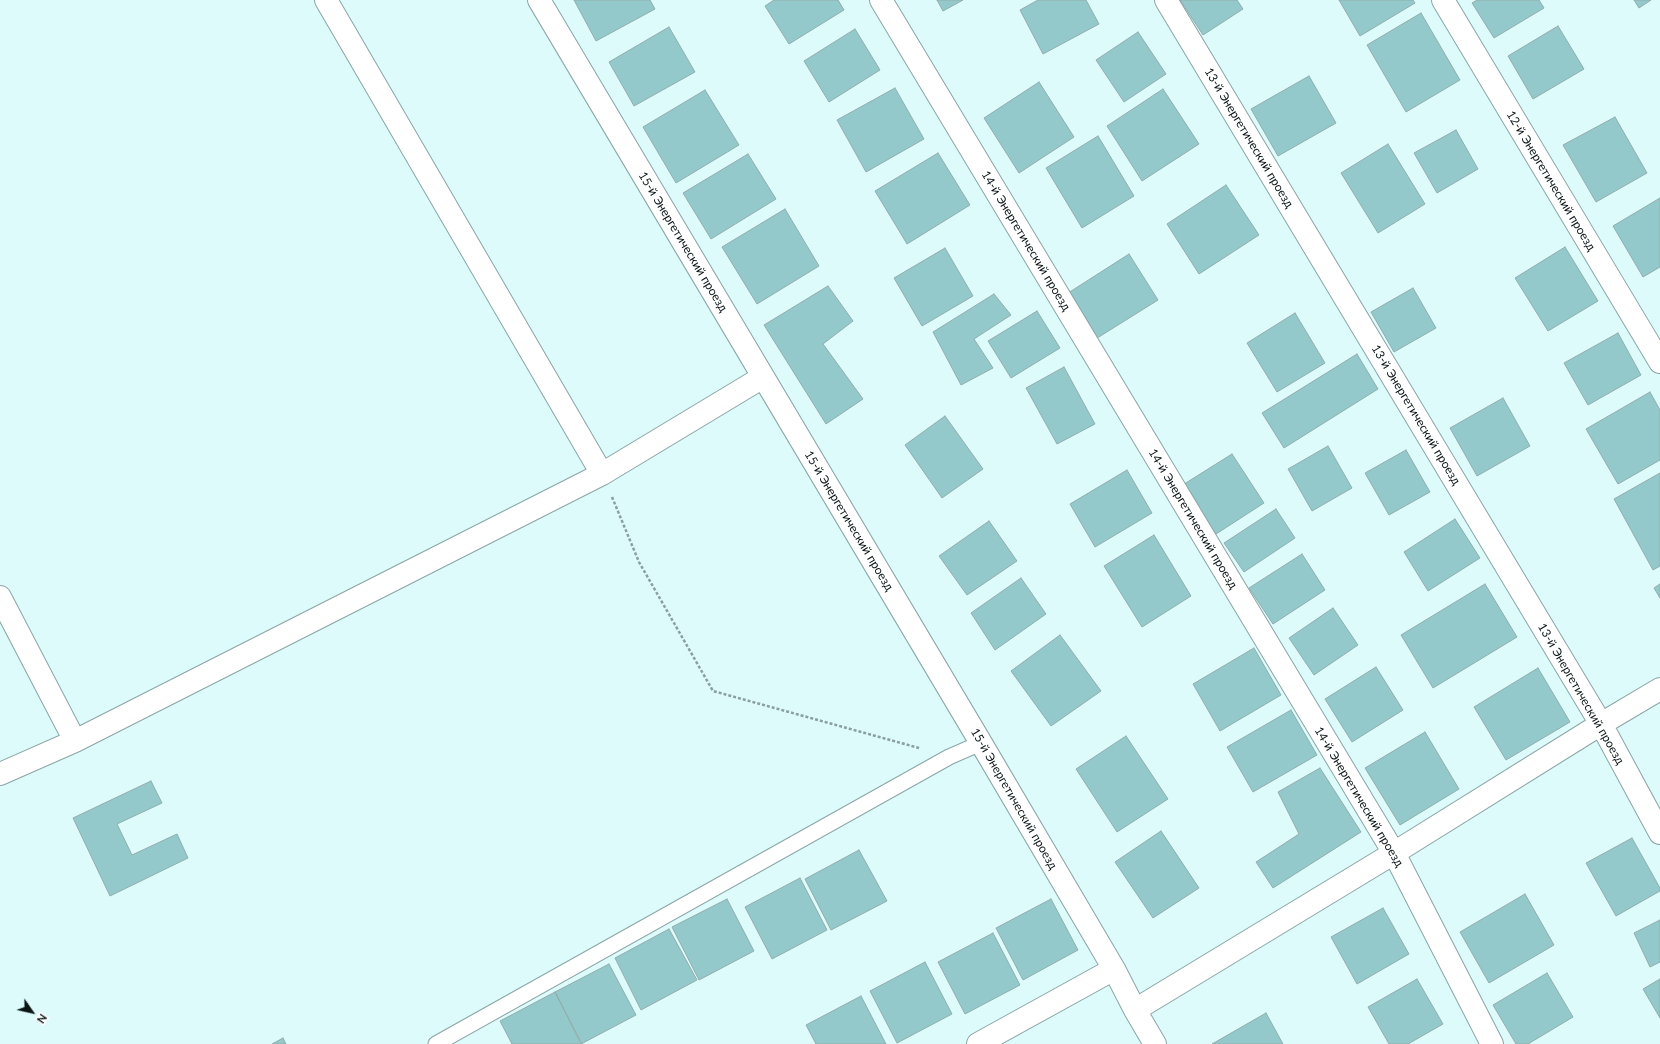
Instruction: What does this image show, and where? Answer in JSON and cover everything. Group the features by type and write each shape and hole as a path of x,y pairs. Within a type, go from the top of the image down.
{"street":[{"path":"326,0 602,474"},
{"name":"15-й Энергетический проезд","path":"538,0 981,743 1114,969 1135,1010 1155,1044"},
{"name":"14-й Энергетический проезд","path":"881,0 1394,853 1492,1044"},
{"name":"13-й Энергетический проезд","path":"1166,0 1601,724 1660,833"},
{"name":"12-й Энергетический проезд","path":"1443,0 1660,362"},
{"path":"0,774 75,741 602,474 763,377"},
{"path":"0,596 75,741"},
{"path":"1135,1010 1660,689"},
{"path":"978,1044 1114,969"}],"lane":[{"path":"436,1044 949,757 981,743"}],"path":[{"path":"602,474 639,562 713,691 949,757"}],"building":[{"path":"574,0 650,0 655,9 596,41"},
{"path":"774,0 838,0 844,10 789,44 765,6"},
{"path":"937,0 963,0 943,11"},
{"path":"1038,0 1086,0 1099,24 1043,54 1020,10"},
{"path":"1180,0 1237,0 1243,9 1203,35"},
{"path":"1339,0 1413,0 1415,3 1360,36"},
{"path":"1477,0 1539,0 1544,8 1494,38 1472,3"},
{"path":"1634,0 1651,0 1639,8"},
{"path":"1421,13 1460,80 1406,112 1367,45"},
{"path":"1558,26 1584,69 1533,99 1508,56"},
{"path":"669,27 695,72 634,106 609,62"},
{"path":"855,29 880,70 829,102 804,61"},
{"path":"1138,32 1166,74 1124,102 1096,60"},
{"path":"1309,76 1336,123 1278,156 1251,109"},
{"path":"1039,82 1074,137 1019,173 984,118"},
{"path":"895,88 924,139 866,172 837,120"},
{"path":"1163,89 1199,144 1142,181 1107,126"},
{"path":"705,90 739,145 676,183 643,127"},
{"path":"1615,117 1647,173 1596,202 1563,145"},
{"path":"1456,130 1478,169 1437,193 1414,153"},
{"path":"1098,136 1134,196 1082,228 1046,168"},
{"path":"1388,144 1425,204 1378,233 1341,173"},
{"path":"938,153 970,205 907,244 875,191"},
{"path":"748,154 776,199 711,239 683,193"},
{"path":"1226,185 1259,235 1199,274 1167,224"},
{"path":"1660,198 1660,267 1643,277 1613,226"},
{"path":"785,209 819,266 757,304 722,247"},
{"path":"1565,247 1598,301 1548,331 1515,278"},
{"path":"945,248 973,296 922,326 894,278"},
{"path":"1129,254 1158,300 1094,340 1065,295"},
{"path":"828,286 853,321 823,344 863,399 826,424 764,325"},
{"path":"1413,288 1436,328 1394,352 1371,312"},
{"path":"994,294 1011,315 974,339 993,368 961,385 933,332"},
{"path":"1037,311 1060,348 1011,378 988,341"},
{"path":"1295,313 1325,363 1277,392 1247,343"},
{"path":"1618,333 1641,375 1588,405 1564,363"},
{"path":"1357,354 1378,389 1284,448 1262,413"},
{"path":"1064,367 1095,424 1057,444 1026,388"},
{"path":"1650,392 1660,410 1660,460 1618,484 1586,429"},
{"path":"1503,398 1530,446 1477,476 1450,428"},
{"path":"945,416 983,469 942,498 905,445"},
{"path":"1328,446 1352,488 1312,511 1288,469"},
{"path":"1406,450 1430,492 1389,515 1365,473"},
{"path":"1232,454 1264,503 1213,536 1181,486"},
{"path":"1127,470 1152,513 1095,547 1070,504"},
{"path":"1660,473 1660,566 1653,570 1614,499"},
{"path":"1276,509 1295,538 1244,572 1224,543"},
{"path":"1455,519 1480,558 1428,591 1404,552"},
{"path":"989,521 1017,561 967,595 939,556"},
{"path":"1154,535 1191,596 1142,627 1104,566"},
{"path":"1302,554 1325,590 1273,624 1249,588"},
{"path":"1021,578 1046,614 995,650 971,613"},
{"path":"1485,584 1517,637 1433,688 1401,635"},
{"path":"1660,584 1660,598 1654,588"},
{"path":"1333,608 1358,645 1314,675 1289,638"},
{"path":"1060,635 1101,691 1051,726 1011,671"},
{"path":"1254,648 1281,695 1220,731 1193,684"},
{"path":"1376,667 1403,710 1352,742 1325,699"},
{"path":"1538,668 1570,722 1506,760 1474,707"},
{"path":"1291,710 1317,755 1253,792 1227,747"},
{"path":"1425,732 1459,789 1400,825 1365,768"},
{"path":"1126,736 1168,799 1117,832 1076,769"},
{"path":"1320,768 1361,832 1273,888 1256,862 1299,834 1278,792"},
{"path":"151,781 162,803 117,824 132,855 177,834 188,858 110,896 73,818"},
{"path":"1161,831 1199,888 1153,918 1115,862"},
{"path":"1632,838 1660,888 1660,891 1616,916 1586,863"},
{"path":"859,850 887,901 831,930 805,879"},
{"path":"800,878 827,930 772,959 745,907"},
{"path":"1525,894 1554,945 1489,983 1460,932"},
{"path":"727,899 754,951 699,980 672,927"},
{"path":"1051,899 1078,950 1023,980 996,928"},
{"path":"1383,908 1409,954 1357,984 1331,937"},
{"path":"1660,920 1660,962 1650,967 1634,933"},
{"path":"669,929 697,980 641,1010 615,958"},
{"path":"993,933 1020,985 965,1014 938,962"},
{"path":"925,962 952,1014 897,1043 870,991"},
{"path":"609,964 636,1015 581,1044 555,992"},
{"path":"1547,973 1573,1017 1528,1044 1516,1044 1493,1005"},
{"path":"1417,979 1443,1024 1408,1044 1389,1044 1368,1007"},
{"path":"1660,979 1660,1018 1643,989"},
{"path":"555,992 582,1044 512,1044 500,1021"},
{"path":"861,996 886,1044 816,1044 806,1025"},
{"path":"1266,1013 1283,1044 1212,1044"},
{"path":"283,1038 286,1044 272,1044"}]}
